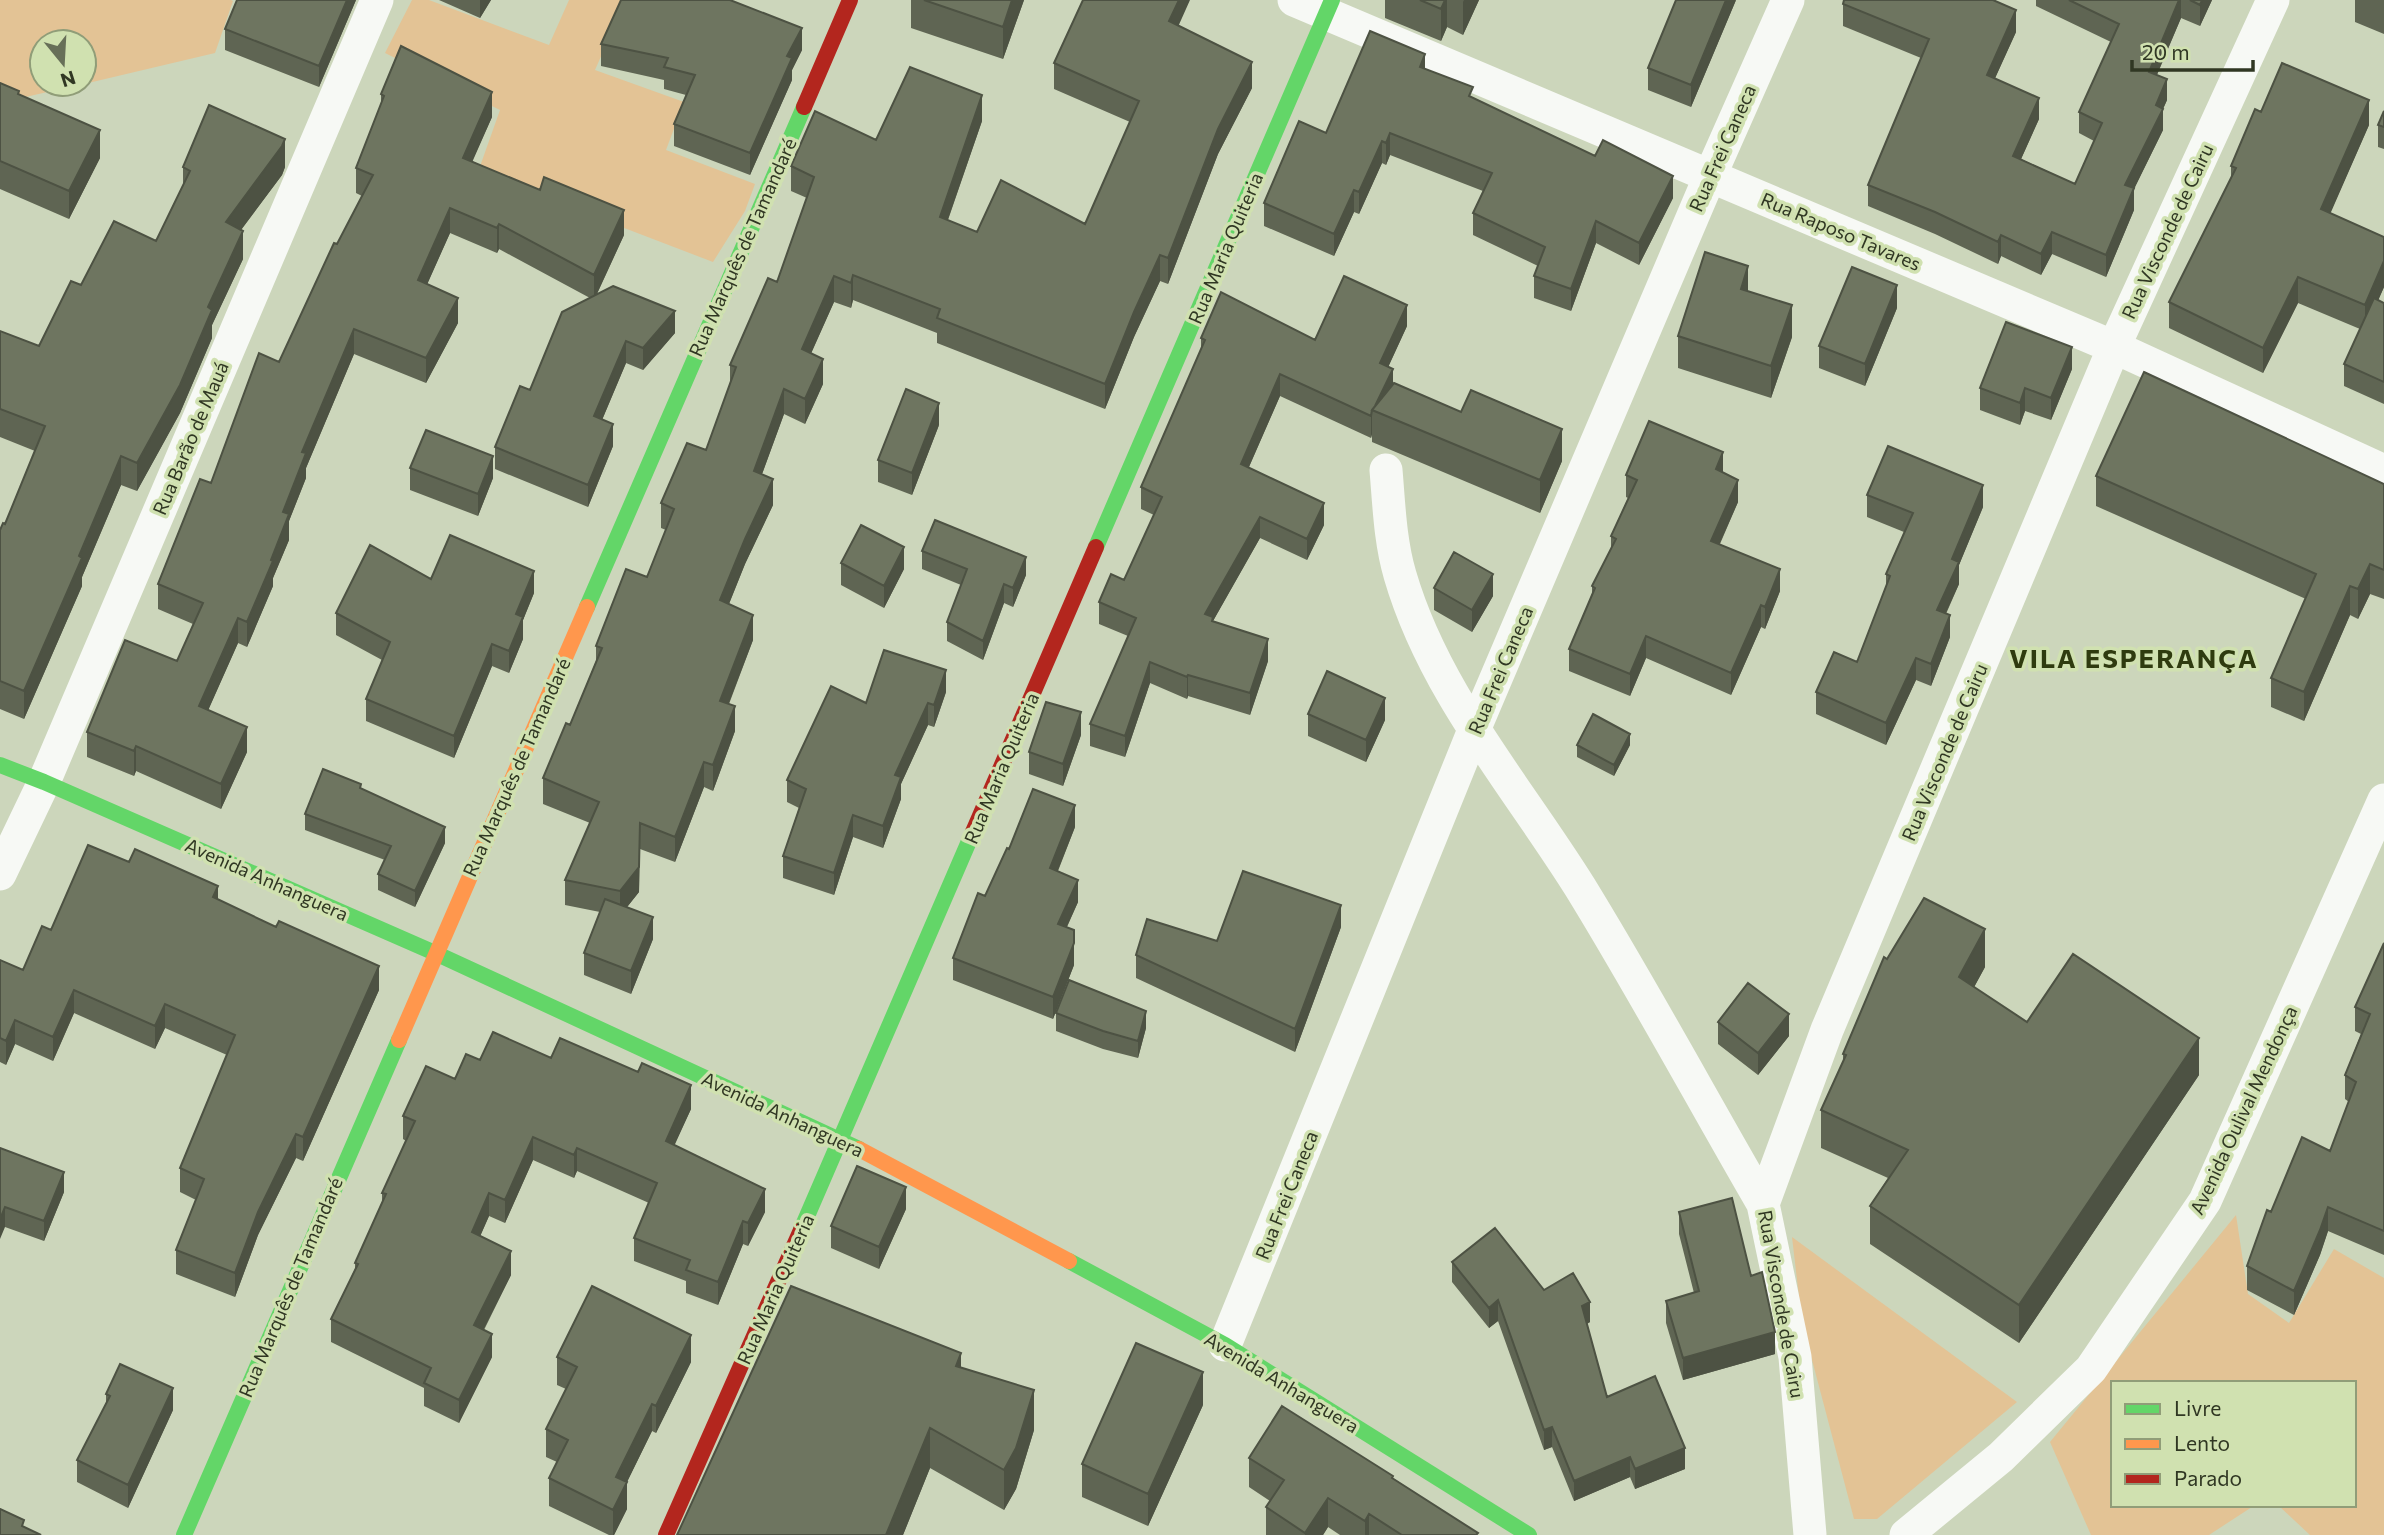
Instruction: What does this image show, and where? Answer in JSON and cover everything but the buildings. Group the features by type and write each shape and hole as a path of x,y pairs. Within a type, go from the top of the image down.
{"street":[{"name":"Rua Barão de Mauá","path":"0,874 44,782 377,0"},
{"name":"Rua Marquês de Tamandaré","path":"184,1535 850,0"},
{"name":"Rua Raposo Tavares","path":"1294,0 1329,7 1710,176 2114,347 2384,471"},
{"name":"Rua Frei Caneca","path":"1225,1345 1474,730 1710,176 1788,0"},
{"name":"Rua Visconde de Cairu","path":"1810,1535 1795,1357 1763,1204 1827,1030 2114,347 2273,0"},
{"name":"Rua Maria Quiteria","path":"666,1535 841,1139 1329,7"},
{"path":"1385,470 1392,542 1417,623 1474,730 1579,887 1763,1204"},
{"name":"Avenida Anhanguera","path":"0,765 435,953 841,1139 1225,1345 1530,1535"},
{"name":"Avenida Oulival Mendonça","path":"1906,1535 2001,1457 2091,1368 2205,1201 2384,800"}],"shaded area":[{"path":"0,0 233,1 215,53 98,81 98,28 28,28 28,96 4,102 0,100"},
{"path":"412,0 429,0 549,45 569,0 626,0 595,70 684,102 666,150 755,184 745,211 713,262 478,172 500,110 385,53"},
{"path":"2236,1215 2248,1294 2289,1323 2334,1249 2384,1278 2384,1535 2310,1535 2280,1507 2356,1507 2356,1381 2111,1381 2111,1507 2252,1507 2209,1535 2091,1535 2050,1442"},
{"path":"1792,1237 2017,1402 1877,1519 1854,1519 1802,1322"}],"traffic: fast":[{"path":"1096,547 1332,0"},
{"path":"587,607 804,107"},
{"path":"0,765 435,953 859,1149"},
{"path":"801,1230 973,832"},
{"path":"184,1535 399,1040"},
{"path":"1069,1261 1225,1345 1529,1535"}],"traffic: slow":[{"path":"399,1040 587,607"},
{"path":"859,1149 1069,1261"}],"traffic: jam":[{"path":"804,107 850,0"},
{"path":"973,832 1096,547"},
{"path":"666,1535 801,1230"}],"district":[{"name":"VILA ESPERANÇA","path":"2134,657"}]}
